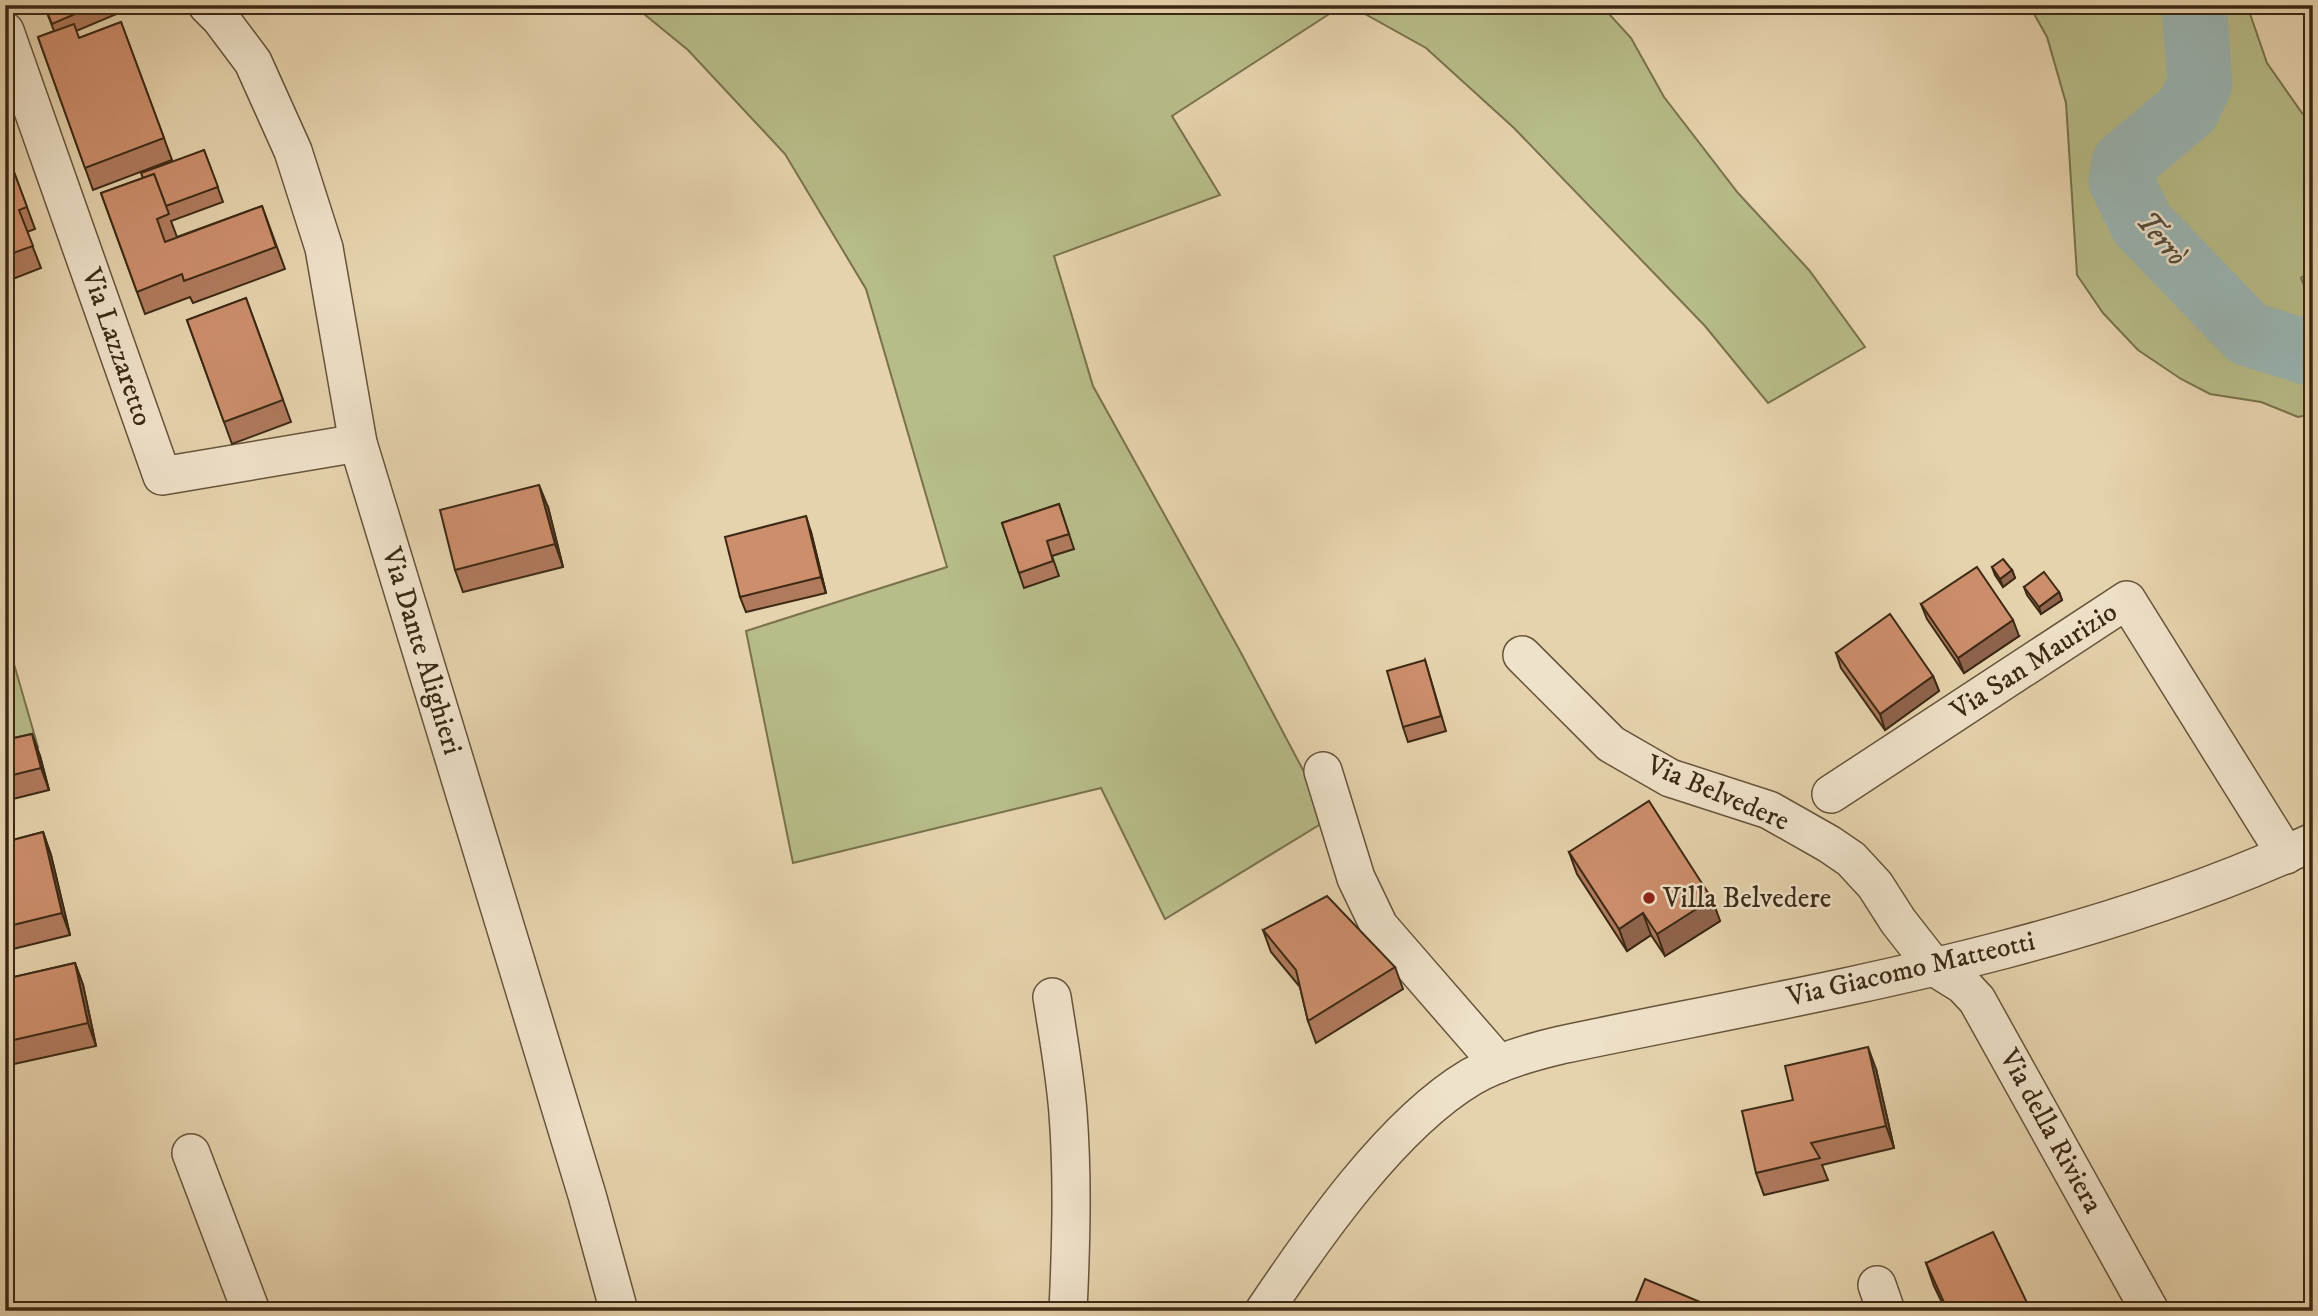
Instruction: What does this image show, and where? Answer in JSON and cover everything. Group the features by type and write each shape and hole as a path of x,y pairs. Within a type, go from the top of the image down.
{"street":[{"name":"Via Dante Alighieri","path":"206,5 220,18 253,62 293,151 324,248 358,443 587,1195 619,1311"},
{"name":"Via Lazzaretto","path":"5,31 162,476 358,443"},
{"name":"Via San Maurizio","path":"1831,794 2127,600 2299,849"},
{"name":"Via Belvedere","path":"1522,655 1611,744 1670,778 1769,810 1851,859 1875,885 1898,922 1934,967"},
{"path":"1322,771 1356,878 1379,926 1499,1064"},
{"name":"Via Giacomo Matteotti","path":"1264,1311 1343,1202 1404,1133 1448,1093 1499,1064 1561,1045 1934,967 2031,943 2160,904 2299,849"},
{"name":"Via della Riviera","path":"1934,967 1963,985 1984,1011 2150,1311"},
{"path":"1052,997 1064,1073 1070,1153 1072,1222 1068,1311"},
{"path":"191,1153 251,1311"}],"green space":[{"path":"633,5 1343,5 1172,116 1220,195 1054,256 1093,386 1240,651 1329,819 1165,919 1101,788 793,863 746,631 947,567 866,289 785,154 688,50"},
{"path":"1349,5 1601,5 1631,38 1664,97 1738,193 1809,270 1865,347 1768,403 1705,326 1514,128 1426,48"},
{"path":"2029,5 2247,5 2267,63 2302,113 2313,122 2313,269 2301,278 2313,306 2313,414 2298,417 2261,402 2210,394 2181,379 2138,350 2103,313 2077,275 2066,103 2047,37"},
{"path":"5,633 38,747 5,750"}],"building":[{"path":"44,5 96,5 52,24"},
{"path":"121,22 164,138 85,168 38,37 74,24 79,38"},
{"path":"204,150 218,187 166,206 154,174 143,178 141,173"},
{"path":"14,172 27,207 19,210 33,246 5,256 5,175"},
{"path":"154,174 169,214 157,219 165,242 262,206 276,247 184,281 182,274 137,292 101,193"},
{"path":"246,298 283,400 224,422 187,320"},
{"path":"539,485 555,544 455,570 440,510"},
{"path":"1059,504 1069,534 1047,541 1053,561 1019,573 1002,523"},
{"path":"806,516 821,577 740,597 725,537"},
{"path":"2003,559 2012,570 2000,579 1992,567"},
{"path":"1977,567 2013,620 1958,658 1921,604"},
{"path":"2044,572 2059,592 2039,607 2024,587"},
{"path":"1890,614 1933,676 1880,714 1836,653"},
{"path":"1425,660 1441,716 1403,727 1387,671"},
{"path":"32,734 41,768 5,777 5,740"},
{"name":"Villa Belvedere","path":"1649,801 1712,899 1657,934 1643,913 1619,929 1569,852"},
{"path":"43,832 62,913 5,927 5,842"},
{"path":"1327,896 1395,967 1308,1021 1296,970 1263,930"},
{"path":"75,963 88,1023 5,1042 5,979"},
{"path":"1868,1047 1886,1126 1811,1143 1820,1158 1756,1173 1742,1111 1793,1100 1785,1066"},
{"path":"1993,1232 2031,1311 1948,1311 1926,1263"},
{"path":"1645,1279 1705,1304 1702,1311 1632,1311"}],"waterway":[{"name":"Terrò","path":"2194,5 2200,83 2188,109 2124,163 2121,181 2142,224 2248,334 2313,354"}],"place":[{"name":"Villa Belvedere","path":"1649,898"}]}
